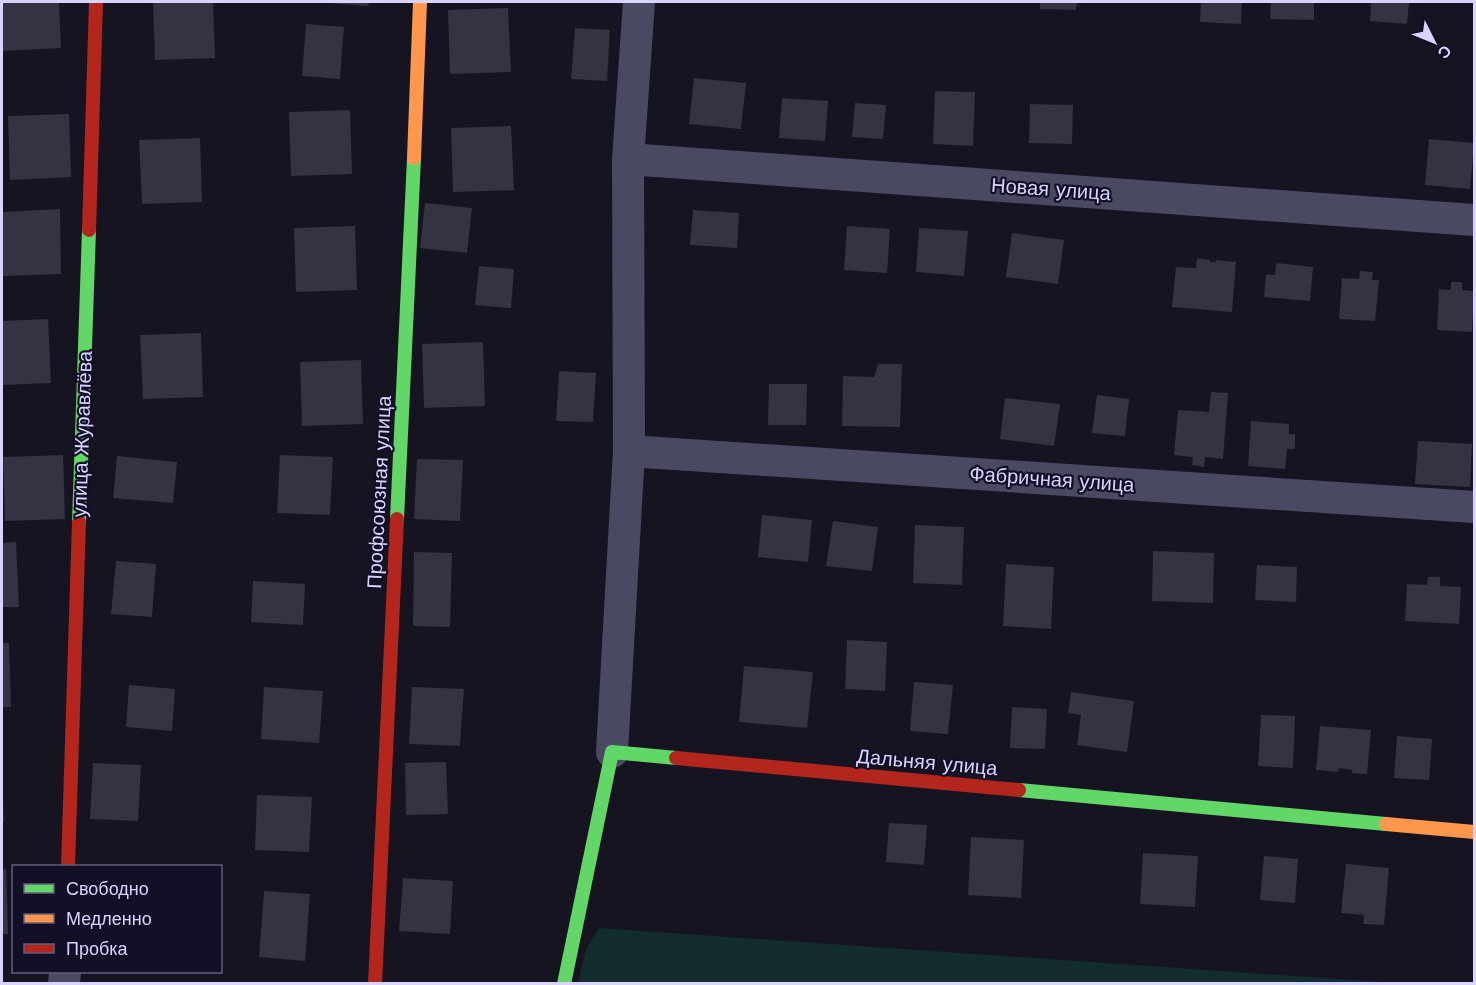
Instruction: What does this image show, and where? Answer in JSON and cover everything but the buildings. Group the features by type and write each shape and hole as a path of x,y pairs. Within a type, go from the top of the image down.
{"street":[{"name":"улица Журавлёва","path":"68,865 96,2"},
{"name":"Профсоюзная улица","path":"375,984 420,2"},
{"path":"564,984 612,752 629,451 628,159 639,2"},
{"name":"Новая улица","path":"628,159 1474,220"},
{"name":"Фабричная улица","path":"629,451 1474,507"},
{"name":"Дальняя улица","path":"612,752 1474,832"}],"green space":[{"path":"599,928 1396,983 578,984 586,949"}],"traffic: fast":[{"path":"397,519 414,158"},
{"path":"79,522 89,230"},
{"path":"564,984 612,752 676,758"},
{"path":"1019,790 1386,824"}],"traffic: slow":[{"path":"414,158 420,2"},
{"path":"1386,824 1474,832"}],"traffic: jam":[{"path":"89,230 96,2"},
{"path":"375,984 397,519"},
{"path":"68,865 79,522"},
{"path":"676,758 1019,790"}]}
